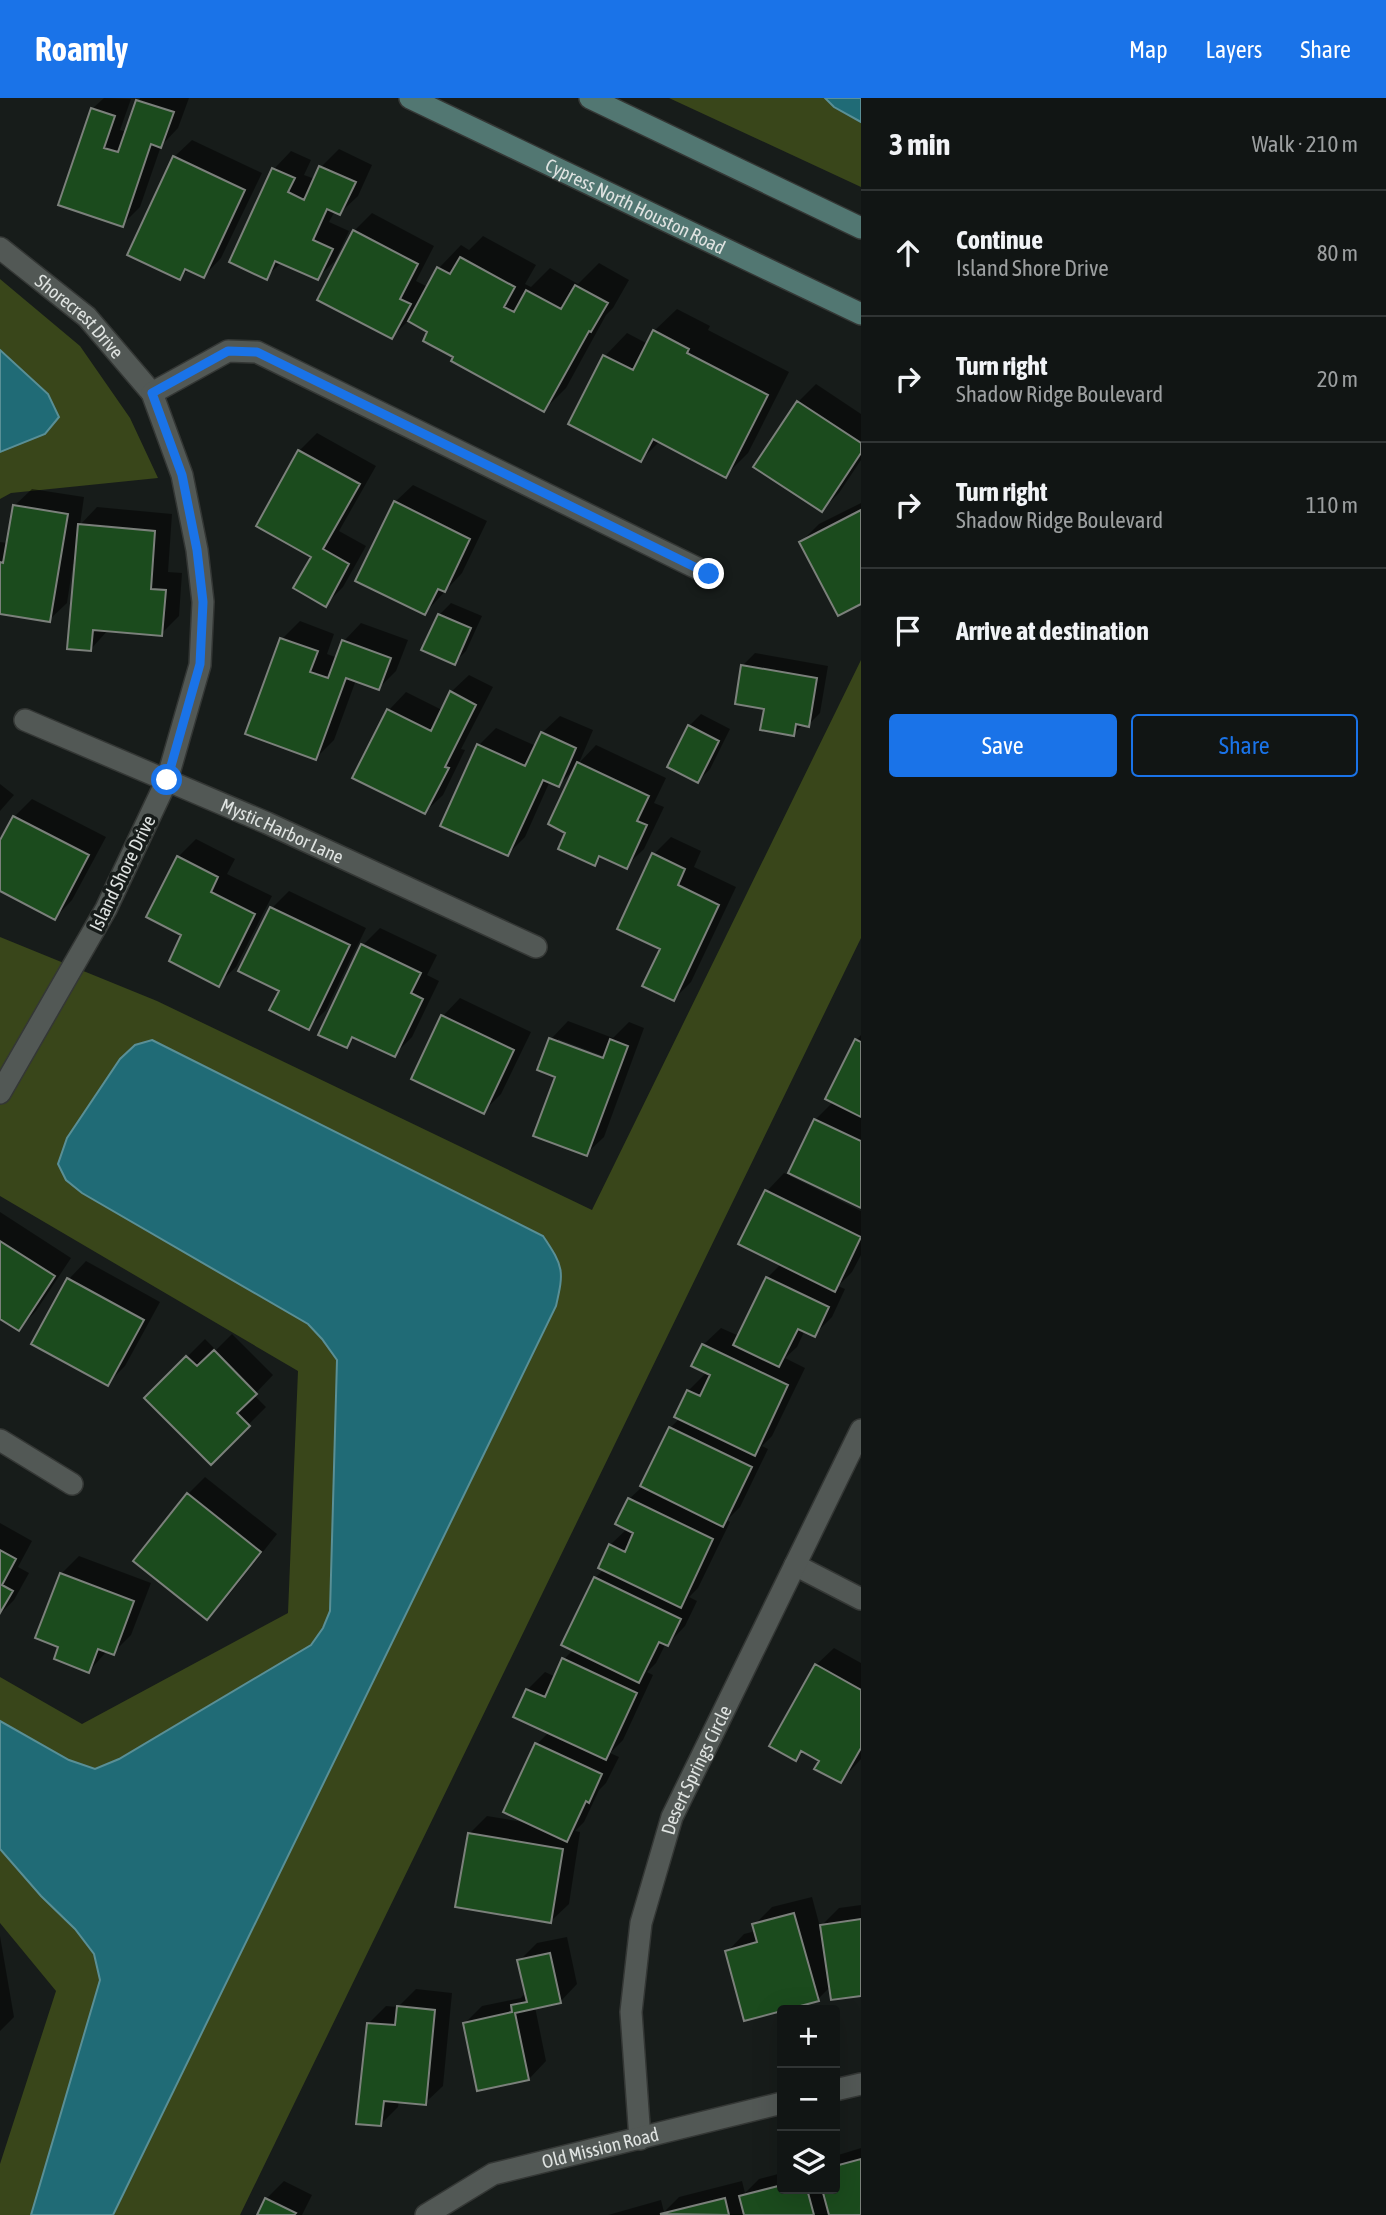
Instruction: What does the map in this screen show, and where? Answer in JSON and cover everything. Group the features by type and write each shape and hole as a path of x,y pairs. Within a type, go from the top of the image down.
{"main road":[{"name":"Cypress North Houston Road","path":"410,98 861,314"},
{"path":"590,98 861,228"}],"street":[{"name":"Shorecrest Drive","path":"0,248 87,317 152,393"},
{"path":"152,393 228,351 257,352 709,574"},
{"name":"Island Shore Drive","path":"0,1093 106,909 167,780 200,664 203,602 197,550 182,475 152,393"},
{"name":"Mystic Harbor Lane","path":"25,720 267,823 536,947"},
{"name":"Desert Springs Circle","path":"640,2139 631,2012 641,1923 673,1816 861,1430"},
{"path":"0,1440 72,1484"},
{"path":"795,1565 861,1599"},
{"path":"840,2089 861,2084"},
{"name":"Old Mission Road","path":"426,2215 493,2174 777,2104"}],"green space":[{"path":"669,98 861,98 861,187"},
{"path":"0,279 80,346 130,418 158,478 11,493 0,499"},
{"path":"861,660 861,938 240,2215 0,2215 0,2164 56,1991 0,1923 0,1677 82,1724 288,1613 298,1371 0,1196 0,937 157,1001 592,1210"}],"water":[{"path":"825,98 861,98 861,122 834,107"},
{"path":"0,350 48,394 59,417 45,434 0,452"},
{"path":"152,1040 543,1236 555,1255 561,1277 556,1306 113,2215 31,2215 100,1980 94,1954 75,1929 41,1896 0,1849 0,1721 69,1760 95,1769 119,1759 311,1645 323,1628 330,1611 337,1360 308,1324 82,1193 66,1180 58,1164 67,1138 120,1059 135,1045"}],"building":[{"path":"136,100 174,112 161,148 151,144 123,227 58,205 91,108 115,116 104,148 118,152"},
{"path":"173,156 245,190 204,278 185,269 180,280 127,255"},
{"path":"319,166 356,182 340,215 327,209 313,240 333,249 318,280 275,261 267,280 229,262 272,168 295,178 288,192 304,200"},
{"path":"353,230 418,264 400,299 411,304 392,339 317,300"},
{"path":"460,257 515,287 504,307 514,312 526,290 561,309 575,285 608,303 591,332 589,331 544,412 451,361 453,357 423,341 427,332 408,321 437,267 450,274"},
{"path":"653,330 689,349 687,353 768,395 726,478 653,439 641,462 568,424 603,355 633,370"},
{"path":"797,401 861,443 861,453 822,512 753,467"},
{"path":"298,450 360,484 323,549 349,564 326,607 293,588 311,557 256,526"},
{"path":"394,501 470,539 445,592 438,589 425,615 355,581"},
{"path":"13,505 68,514 50,622 0,614 0,562 3,563"},
{"path":"861,510 861,604 838,616 799,542"},
{"path":"78,524 155,531 151,589 166,590 162,636 93,630 91,651 67,649"},
{"path":"438,614 471,628 455,665 421,650"},
{"path":"280,638 318,651 310,672 328,678 342,640 391,658 379,690 346,678 316,760 245,734"},
{"path":"741,665 817,678 809,727 796,724 794,736 760,730 764,709 735,704"},
{"path":"450,691 476,705 445,767 449,768 425,814 352,778 387,709 431,731"},
{"path":"688,725 719,741 698,783 667,767"},
{"path":"541,732 576,748 559,787 543,780 508,856 440,826 477,744 525,766"},
{"path":"577,762 649,796 637,821 647,825 627,869 599,856 595,866 558,849 565,833 548,824"},
{"path":"13,816 89,855 55,920 0,891 0,840"},
{"path":"652,853 685,869 678,885 719,905 674,1001 642,986 660,949 617,929"},
{"path":"177,856 218,877 211,892 255,914 219,987 169,961 181,935 146,917"},
{"path":"270,907 350,945 309,1030 269,1010 279,991 238,971"},
{"path":"361,944 421,973 411,993 423,999 395,1057 352,1037 347,1048 318,1035"},
{"path":"441,1015 514,1050 484,1114 411,1079"},
{"path":"549,1038 603,1058 610,1039 628,1046 587,1156 533,1136 555,1077 537,1070"},
{"path":"855,1039 861,1042 861,1117 825,1099"},
{"path":"814,1119 861,1141 861,1208 788,1173"},
{"path":"765,1190 861,1237 835,1292 738,1244"},
{"path":"0,1241 55,1276 19,1331 0,1319"},
{"path":"766,1277 829,1307 815,1337 798,1329 779,1367 733,1345"},
{"path":"67,1278 144,1320 108,1386 31,1344"},
{"path":"702,1344 788,1385 755,1456 674,1417 687,1390 700,1396 710,1375 691,1366"},
{"path":"214,1350 257,1394 237,1413 250,1426 211,1465 144,1398 186,1356 197,1366"},
{"path":"669,1427 752,1467 723,1527 640,1486"},
{"path":"187,1493 261,1552 207,1620 133,1561"},
{"path":"628,1498 713,1539 681,1608 598,1568 609,1544 625,1552 633,1533 615,1524"},
{"path":"0,1550 16,1559 2,1585 13,1591 0,1613"},
{"path":"60,1573 134,1601 114,1655 98,1649 89,1673 54,1659 58,1647 35,1638"},
{"path":"594,1577 681,1619 668,1646 659,1642 639,1683 561,1645"},
{"path":"562,1658 637,1693 606,1760 513,1717 526,1689 545,1697"},
{"path":"815,1664 861,1690 861,1748 841,1783 814,1769 819,1761 801,1751 796,1761 769,1746"},
{"path":"535,1743 602,1774 567,1842 503,1812"},
{"path":"468,1833 563,1849 551,1923 455,1907"},
{"path":"794,1913 819,2001 804,2005 777,2005 777,2012 744,2021 725,1951 757,1942 752,1924"},
{"path":"861,1919 861,1996 831,2000 820,1925"},
{"path":"550,1953 561,2003 515,2013 529,2080 477,2091 463,2023 512,2012 511,2005 527,2002 517,1960"},
{"path":"397,2006 435,2010 426,2105 384,2101 381,2126 356,2124 367,2023 395,2025"},
{"path":"861,2159 861,2215 829,2215 823,2194 840,2194 840,2165"},
{"path":"777,2186 777,2194 808,2194 814,2215 744,2215 739,2196"},
{"path":"265,2198 296,2213 257,2215"},
{"path":"725,2198 729,2215 660,2214"}],"route":[{"path":"167,780 200,664 203,602 197,550 182,475 152,393 228,351 257,352 709,574"}]}
